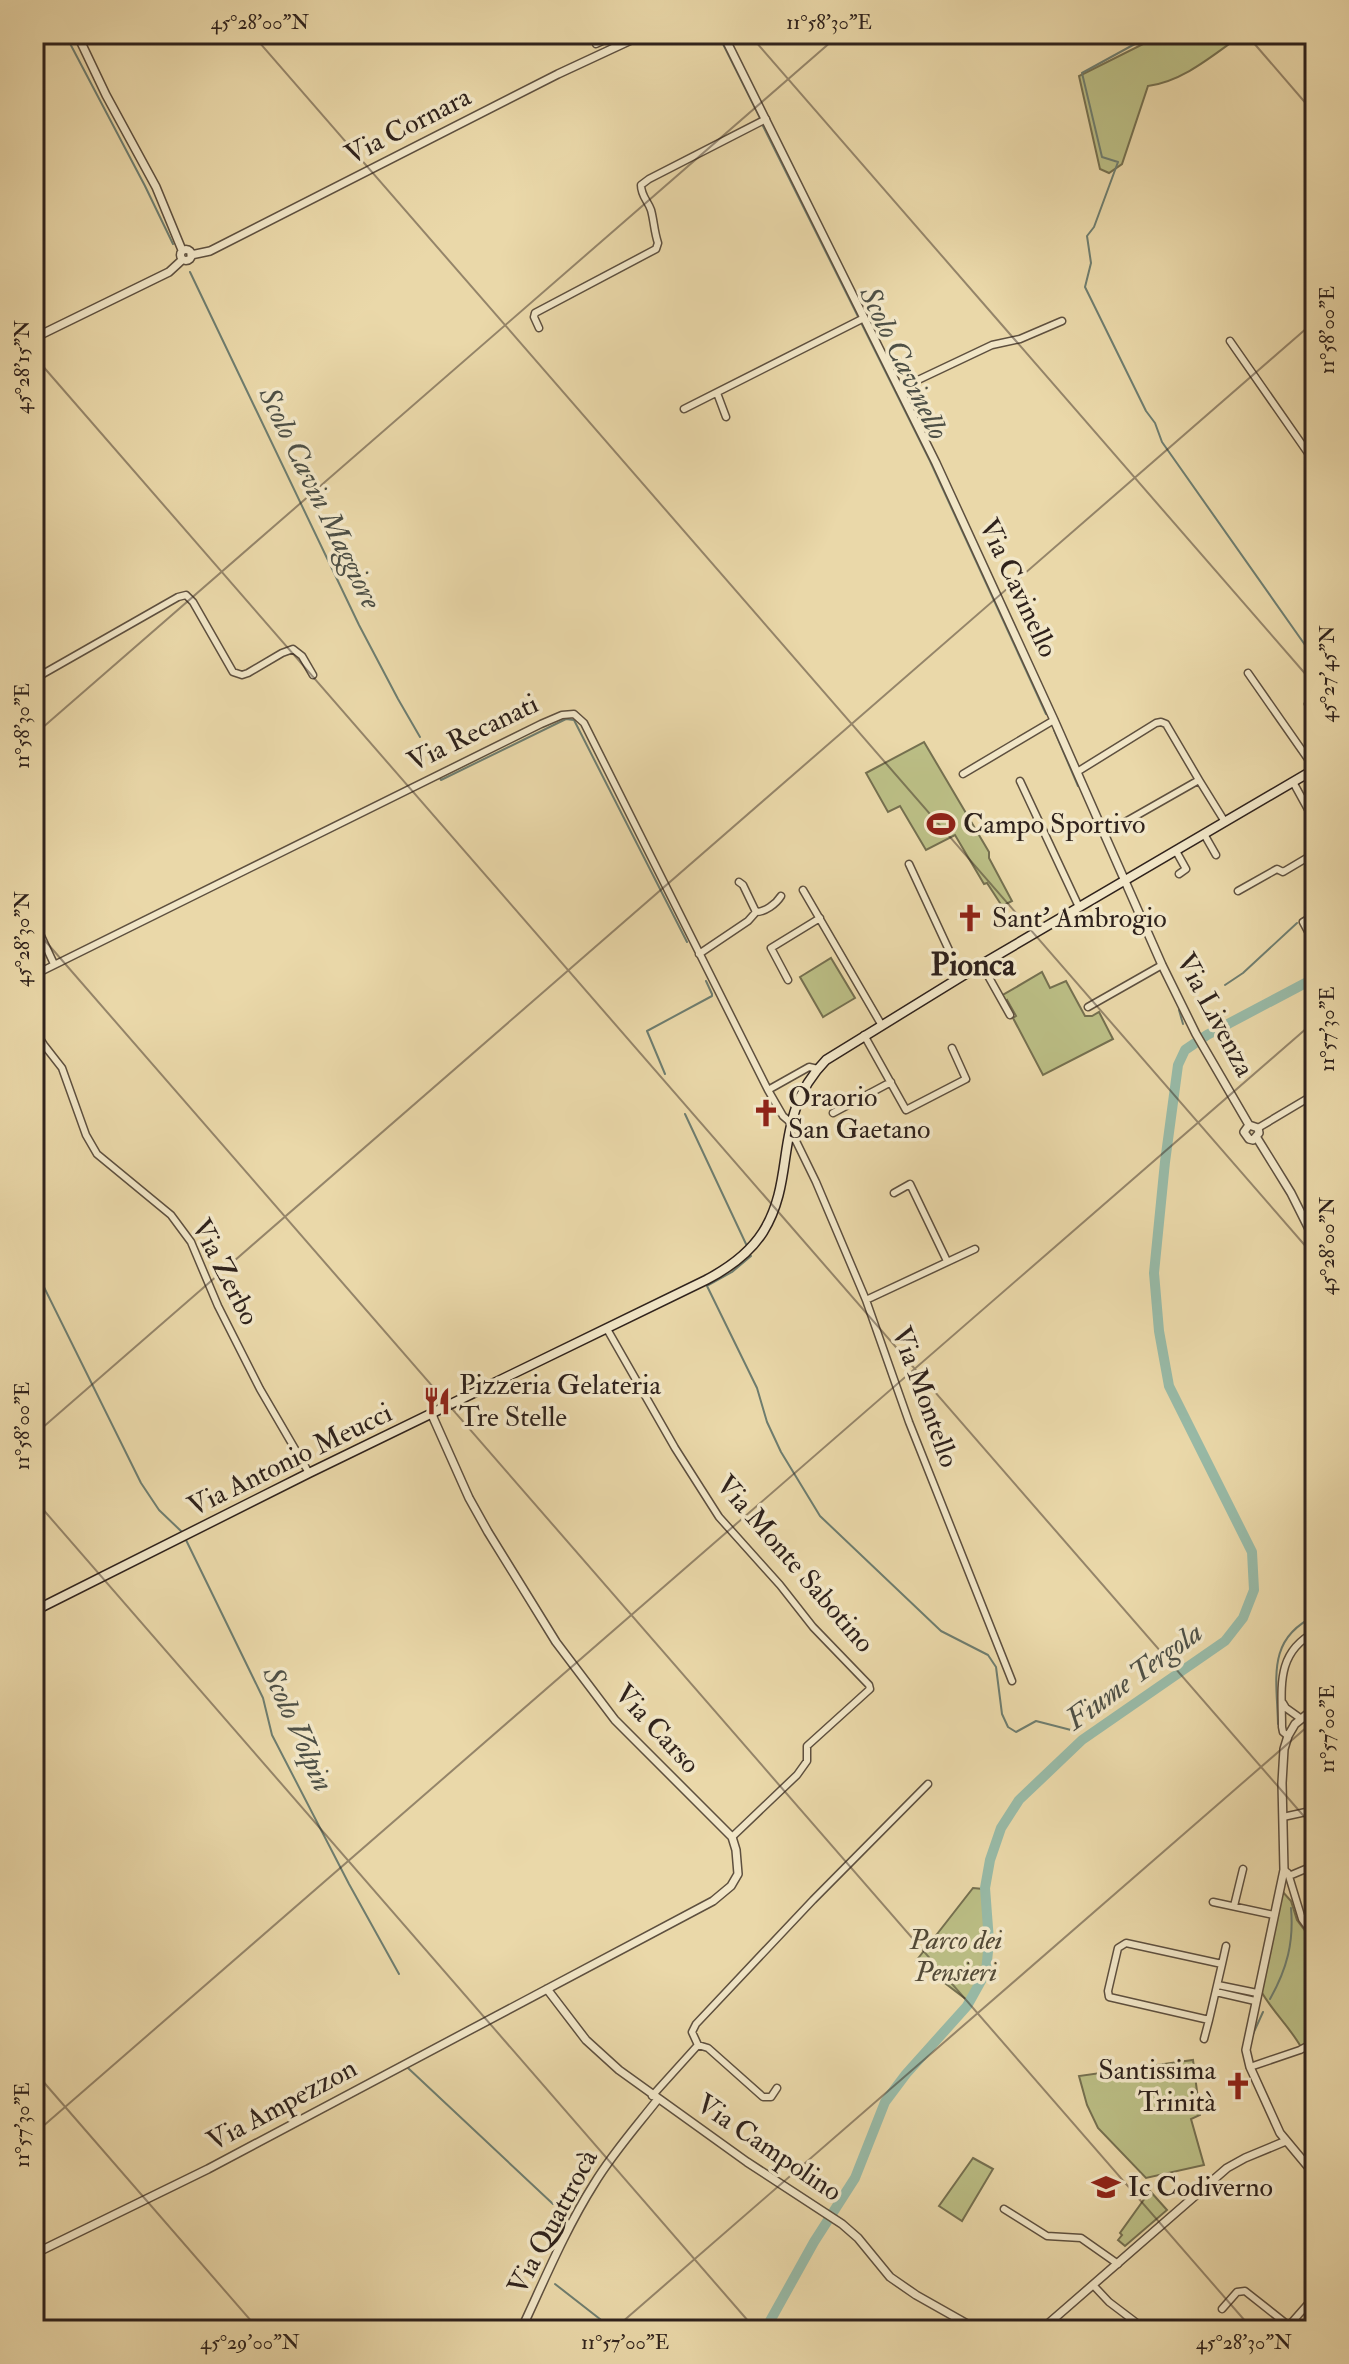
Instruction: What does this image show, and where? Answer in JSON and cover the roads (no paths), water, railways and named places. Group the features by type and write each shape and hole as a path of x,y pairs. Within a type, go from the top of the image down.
{"main road":[{"name":"Via Antonio Meucci","path":"34,1611 724,1270 746,1253 762,1233 773,1210 790,1122 801,1093 826,1060 961,976 1315,769"}],"street":[{"path":"77,34 156,187 182,250 182,260"},
{"name":"Via Cornara","path":"191,255 210,251 558,74 621,37 644,34"},
{"name":"Via Cavinello","path":"723,34 763,121 960,514 1125,880"},
{"path":"596,44 621,37"},
{"path":"539,328 535,313 656,249 658,243 652,228 651,210 641,193 641,185 763,121"},
{"path":"34,338 169,272 191,255 188,250 182,250"},
{"path":"684,409 861,319"},
{"path":"899,389 992,345 1020,339 1062,321"},
{"path":"1230,341 1315,463"},
{"path":"717,393 726,417"},
{"path":"34,679 182,595 193,602 233,672 248,673 293,649 302,656 313,675"},
{"path":"1248,673 1315,769"},
{"path":"1308,704 1315,714"},
{"name":"Via Recanati","path":"54,964 569,713 584,723 768,1090 790,1122"},
{"path":"963,774 1054,720"},
{"path":"1077,772 1161,722 1166,724 1225,822"},
{"path":"1104,834 1199,780"},
{"path":"1020,781 1079,907"},
{"path":"1293,782 1314,819"},
{"path":"1204,834 1216,855"},
{"path":"1176,851 1186,869 1179,874"},
{"path":"1238,891 1277,869 1283,872 1315,853"},
{"path":"1306,859 1315,874"},
{"path":"909,864 961,976"},
{"name":"Via Livenza","path":"1125,880 1196,1034 1249,1125 1245,1136 1257,1138 1312,1228 1315,1241"},
{"path":"739,882 756,912"},
{"path":"803,890 881,1024"},
{"path":"699,954 781,896"},
{"path":"1310,935 1303,922 1315,915"},
{"path":"788,980 771,948 820,918"},
{"path":"34,921 54,964 34,975"},
{"path":"982,965 1010,1015"},
{"path":"1088,1007 1162,965"},
{"name":"Via Zerbo","path":"34,1030 62,1068 86,1135 97,1154 171,1215 191,1242 218,1306 253,1375 309,1473"},
{"path":"864,1035 906,1110 966,1079 952,1048"},
{"path":"768,1090 809,1067 818,1069"},
{"path":"833,1113 891,1082"},
{"path":"1249,1125 1258,1128 1315,1094"},
{"path":"1257,1138 1258,1128"},
{"name":"Via Montello","path":"788,1134 796,1141 816,1182 866,1300 909,1422 1012,1681"},
{"path":"894,1193 910,1184 947,1261"},
{"path":"866,1300 975,1249"},
{"name":"Via Monte Sabotino","path":"607,1329 675,1448 719,1517 870,1689 807,1746 807,1761 797,1775 732,1837"},
{"name":"Via Carso","path":"432,1415 469,1498 556,1642 615,1720 732,1837"},
{"path":"1288,1736 1282,1727 1282,1675 1290,1653 1299,1642 1315,1632"},
{"path":"1282,1700 1286,1708 1300,1718"},
{"path":"1315,1708 1300,1718 1288,1736 1283,1762 1286,1873 1302,1919 1315,1937"},
{"path":"777,2088 771,2097 763,2097 708,2048 698,2045 692,2032 696,2024 813,1900 928,1784"},
{"path":"1283,1817 1315,1810"},
{"path":"547,1989 713,1901 731,1886 738,1874 732,1837"},
{"path":"1286,1873 1315,1865"},
{"path":"1234,1906 1243,1869"},
{"path":"1286,1873 1246,2042 1246,2058 1274,2121 1286,2141 1315,2175"},
{"path":"1213,1902 1274,1915"},
{"path":"1209,2020 1110,1998 1108,1993 1114,1962 1118,1948 1126,1943 1222,1964"},
{"path":"1204,2039 1226,1946"},
{"path":"1217,1988 1256,1997"},
{"name":"Via Campolino","path":"547,1989 600,2055 747,2162 837,2220 858,2238 890,2277 978,2330"},
{"name":"Via Ampezzon","path":"34,2254 208,2169 547,1989"},
{"path":"1250,2067 1315,2042"},
{"path":"655,2097 698,2045"},
{"name":"Via Quattrocà","path":"521,2330 593,2185 655,2097"},
{"path":"1041,2330 1233,2164 1286,2141"},
{"path":"1305,2163 1315,2154"},
{"path":"1004,2209 1047,2236 1078,2237 1118,2264"},
{"path":"1093,2285 1109,2302 1146,2330"},
{"path":"1222,2309 1236,2294 1245,2291 1286,2328 1315,2296"}],"waterway":[{"name":"Scolo Cavin Maggiore","path":"65,34 173,244"},
{"name":"Scolo Cavinello","path":"718,34 760,118"},
{"path":"1153,34 1082,73 1102,157 1118,162 1094,227 1087,236 1091,263 1085,287 1162,442 1310,652"},
{"name":"Scolo Cavinello","path":"762,124 930,461 1046,714"},
{"name":"Scolo Cavin Maggiore","path":"190,272 359,625 420,737"},
{"name":"Scolo Cavin Maggiore","path":"440,778 566,719 574,720 687,942"},
{"name":"Scolo Cavinello","path":"1054,730 1078,786"},
{"path":"1225,985 1243,973 1297,923"},
{"name":"Fiume Tergola","path":"765,2330 814,2242 855,2178 885,2102 967,2006 986,1972 989,1941 985,1888 990,1860 1001,1828 1019,1800 1082,1740 1225,1641 1243,1618 1254,1590 1252,1552 1169,1386 1159,1331 1154,1273 1165,1162 1178,1065 1185,1050 1207,1035 1315,978"},
{"name":"Scolo Cavin Maggiore","path":"665,1074 647,1031 712,996 706,981"},
{"name":"Scolo Cavinello","path":"1179,1010 1183,1024"},
{"name":"Scolo Cavin Maggiore","path":"685,1114 746,1244"},
{"name":"Scolo Cavin Maggiore","path":"751,1256 732,1272 707,1286 757,1388 767,1422 781,1452 820,1516 941,1631 988,1655 996,1667 1002,1714 1008,1727 1016,1732 1036,1721 1071,1730"},
{"name":"Scolo Volpin","path":"34,1267 141,1483 159,1510 182,1532"},
{"name":"Scolo Volpin","path":"186,1540 263,1698 272,1735 399,1974"},
{"path":"1278,1724 1276,1676 1281,1648 1299,1625 1315,1616"},
{"path":"1270,1999 1288,1955 1291,1908"},
{"path":"1253,2034 1263,2012"},
{"name":"Scolo Volpin","path":"408,2068 553,2204"},
{"name":"Scolo Volpin","path":"555,2284 614,2330"}],"place":[{"name":"Campo Sportivo","path":"941,824"},
{"name":"Sant' Ambrogio","path":"970,918"},
{"name":"Oraorio San Gaetano","path":"766,1113"},
{"name":"Pizzeria Gelateria Tre Stelle","path":"437,1401"},
{"name":"Santissima Trinità","path":"1238,2086"},
{"name":"Ic Codiverno","path":"1106,2187"}],"district":[{"name":"Pionca","path":"973,965"}],"park label":[{"name":"Parco dei Pensieri","path":"956,1956"}]}
